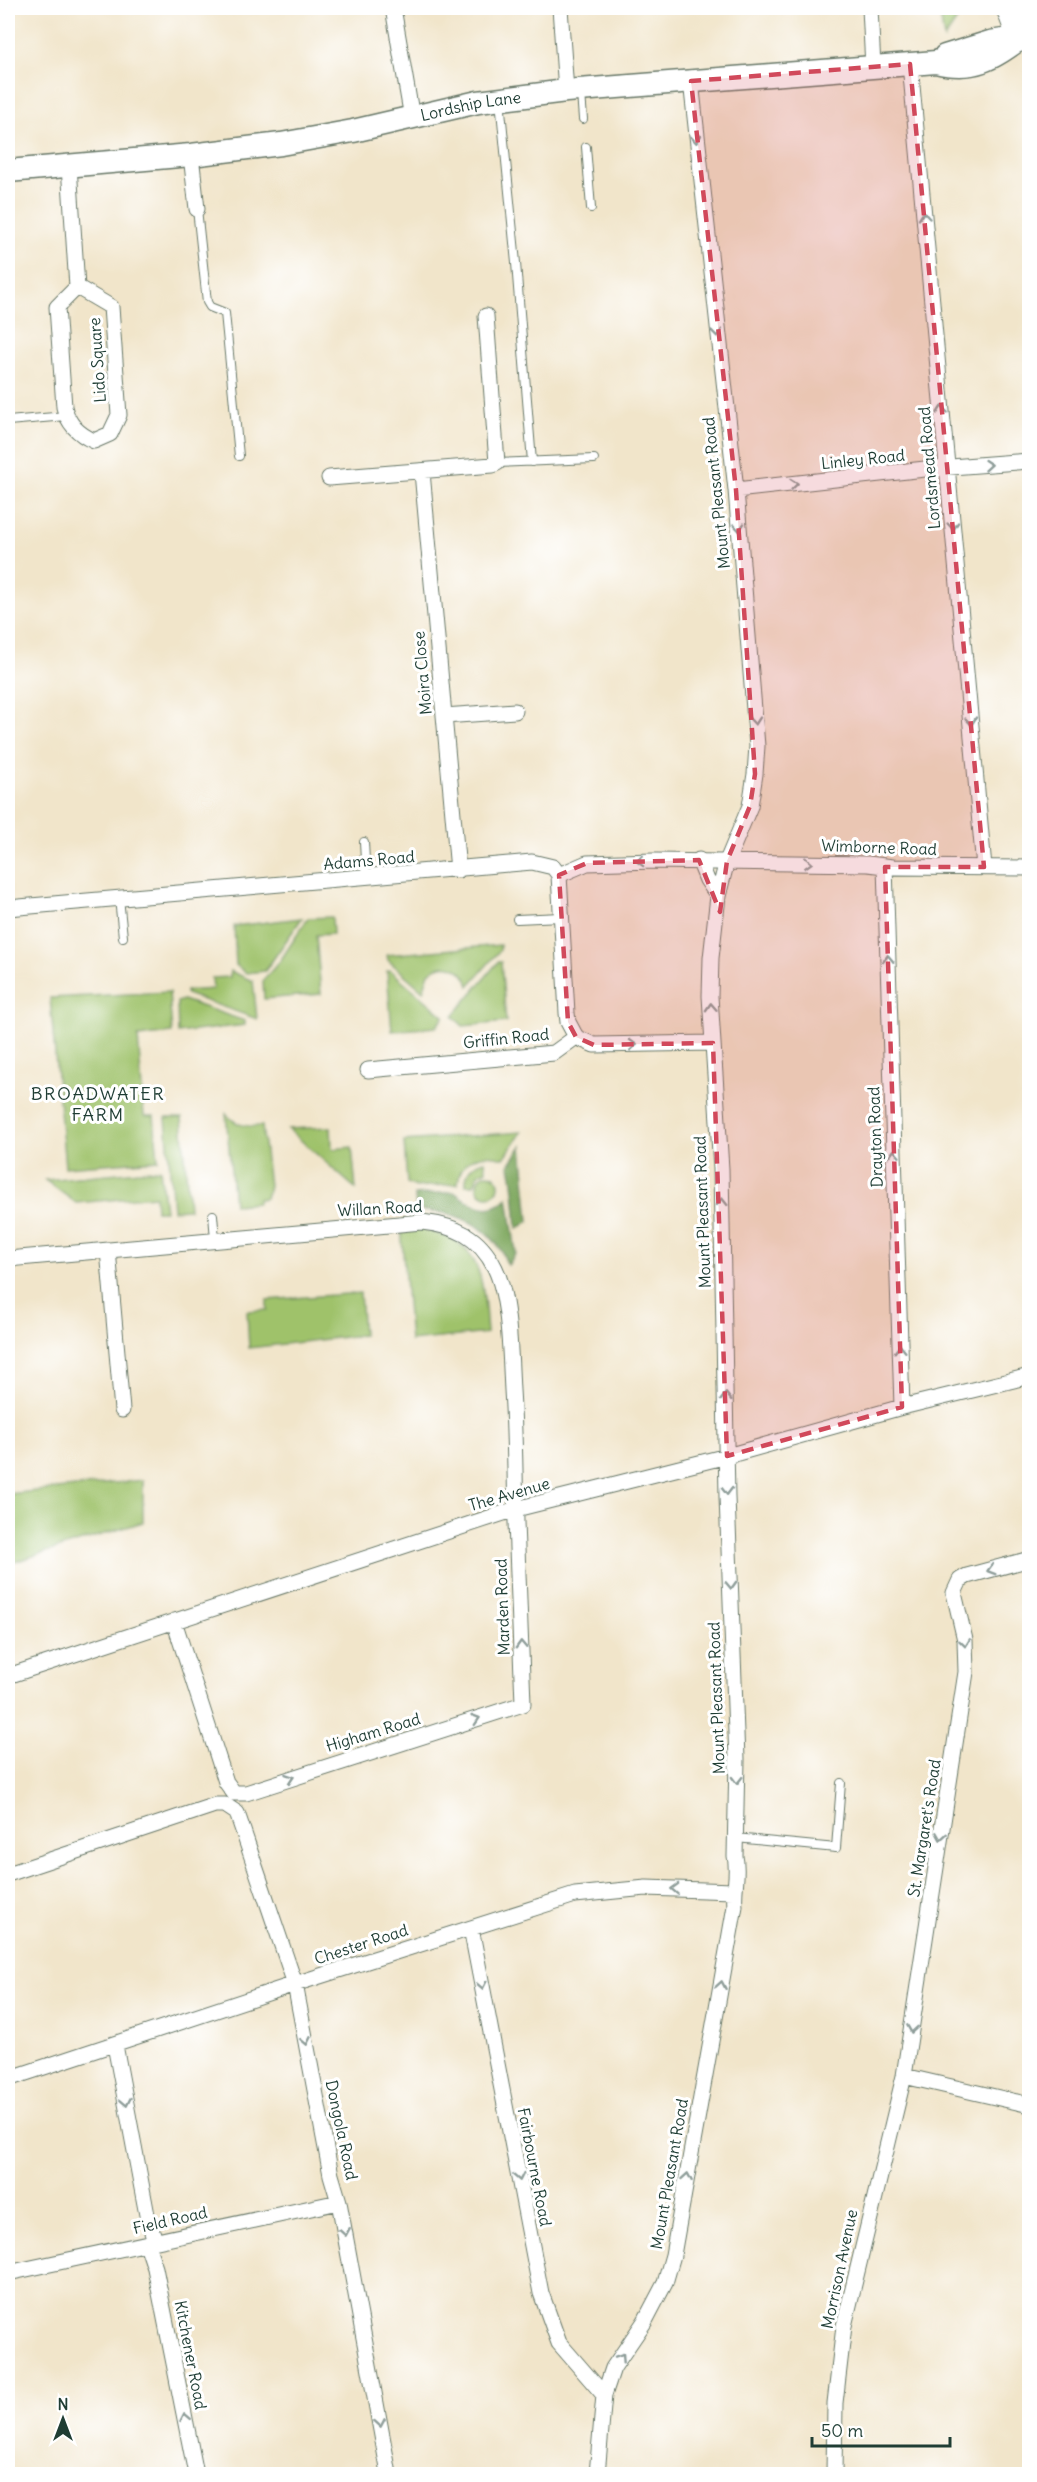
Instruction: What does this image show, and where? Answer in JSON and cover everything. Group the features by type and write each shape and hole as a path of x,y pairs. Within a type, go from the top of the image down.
{"highway":[{"path":"1010,8 1027,37"}],"main road":[{"name":"Lordship Lane","path":"8,171 191,155 281,144 500,99 573,90 936,62 949,54 990,42 1027,37"}],"street":[{"path":"393,8 412,118"},
{"path":"560,8 573,90"},
{"path":"870,8 873,67"},
{"name":"Lordsmead Road","path":"910,64 984,867"},
{"name":"Mount Pleasant Road","path":"597,2475 604,2394 614,2368 645,2321 665,2283 673,2255 733,1917 738,1869 735,1856 737,1759 721,1169 713,1043 711,958 718,896 727,861 750,806 757,746 736,490 691,81"},
{"path":"191,155 197,209"},
{"path":"66,416 57,307 77,287 69,166"},
{"name":"Lido Square","path":"66,416 68,421 85,437 94,441 110,434 119,416 111,307 77,287"},
{"path":"329,478 422,472 497,463 486,316"},
{"name":"Linley Road","path":"736,490 1029,461"},
{"name":"Moira Close","path":"422,472 458,870"},
{"path":"444,716 515,711"},
{"path":"699,860 706,880 718,896"},
{"path":"713,1043 594,1045 576,1037 568,1022 559,874 587,863 727,861"},
{"name":"Wimborne Road","path":"727,861 1029,868"},
{"name":"Adams Road","path":"8,908 366,879 532,862 553,867 559,874"},
{"name":"Drayton Road","path":"889,866 902,1407"},
{"name":"Griffin Road","path":"368,1070 554,1053 576,1037"},
{"name":"Willan Road","path":"8,1258 413,1222 444,1225 472,1239 496,1270 506,1312 513,1406 516,1509"},
{"path":"108,1250 122,1410"},
{"name":"The Avenue","path":"8,1676 516,1509 727,1456 902,1407 1029,1376"},
{"name":"Marden Road","path":"516,1509 523,1704"},
{"name":"St. Margaret's Road","path":"904,2076 966,1672 965,1640 954,1593 960,1580 967,1576 1029,1559"},
{"name":"Dongola Road","path":"174,1621 230,1799 295,1984 331,2175 339,2202 389,2475"},
{"name":"Higham Road","path":"8,1874 246,1793 523,1704"},
{"name":"Chester Road","path":"8,2079 575,1895 646,1888 734,1891"},
{"name":"Fairbourne Road","path":"471,1928 541,2293 559,2343 604,2394"},
{"name":"Kitchener Road","path":"115,2045 155,2268 196,2475"},
{"path":"904,2076 1029,2105"},
{"name":"Morrison Avenue","path":"834,2475 835,2403 844,2326 904,2076"},
{"name":"Field Road","path":"8,2273 339,2202"}],"lane":[{"path":"573,90 584,119"},
{"path":"500,99 532,462"},
{"path":"586,147 591,208"},
{"path":"197,209 207,302 210,307 225,313 239,456"},
{"path":"8,421 66,416"},
{"path":"497,463 594,459"},
{"path":"364,842 366,879"},
{"path":"119,898 123,937"},
{"path":"517,919 561,917"},
{"path":"213,1215 215,1239"},
{"path":"736,1838 836,1848 841,1783"}],"highlighted area":[{"path":"910,64 984,867 885,867 902,1407 727,1456 713,1043 594,1045 576,1037 568,1022 559,875 587,863 699,860 720,912 727,861 750,806 755,774 736,490 691,81"}],"green space":[{"path":"939,8 965,8 944,39"},
{"path":"332,917 333,934 316,935 321,994 264,999 263,980 280,961 308,918"},
{"path":"302,918 265,971 246,973 236,965 234,926"},
{"path":"500,945 500,950 469,986 458,969 441,966 429,973 423,991 388,960 387,955"},
{"path":"498,962 501,962 506,1022 463,1026 453,1016"},
{"path":"390,970 444,1016 436,1027 392,1031 387,971"},
{"path":"230,971 253,981 257,1019 186,994 186,991 213,989 212,978 230,977"},
{"path":"169,992 172,1033 138,1037 144,1116 154,1116 158,1160 65,1167 50,998"},
{"path":"183,1000 245,1021 245,1025 178,1033 177,1002"},
{"path":"226,1114 242,1125 262,1126 269,1186 266,1198 258,1199 258,1203 234,1205"},
{"path":"166,1118 182,1118 189,1209 173,1210"},
{"path":"331,1127 332,1149 352,1147 356,1189 288,1129"},
{"path":"522,1132 504,1158 488,1155 468,1162 463,1168 458,1184 416,1187 407,1183 404,1141"},
{"path":"522,1146 529,1221 517,1229 509,1165"},
{"path":"485,1161 486,1170 478,1174 474,1185 466,1185 470,1169"},
{"path":"160,1169 165,1211 156,1211 155,1196 76,1203 45,1180"},
{"path":"488,1174 496,1177 499,1185 496,1193 488,1196 480,1193 477,1185 480,1177"},
{"path":"454,1192 474,1205 488,1208 502,1203 508,1197 516,1253 508,1265 495,1241 476,1225 441,1213 416,1210 415,1195"},
{"path":"419,1227 454,1240 472,1258 478,1269 484,1295 487,1333 410,1341 401,1228"},
{"path":"360,1293 363,1335 249,1348 247,1311 267,1310 267,1300"},
{"path":"143,1480 143,1522 8,1564 8,1494"}],"district":[{"name":"BROADWATER FARM","path":"98,1104"}]}
